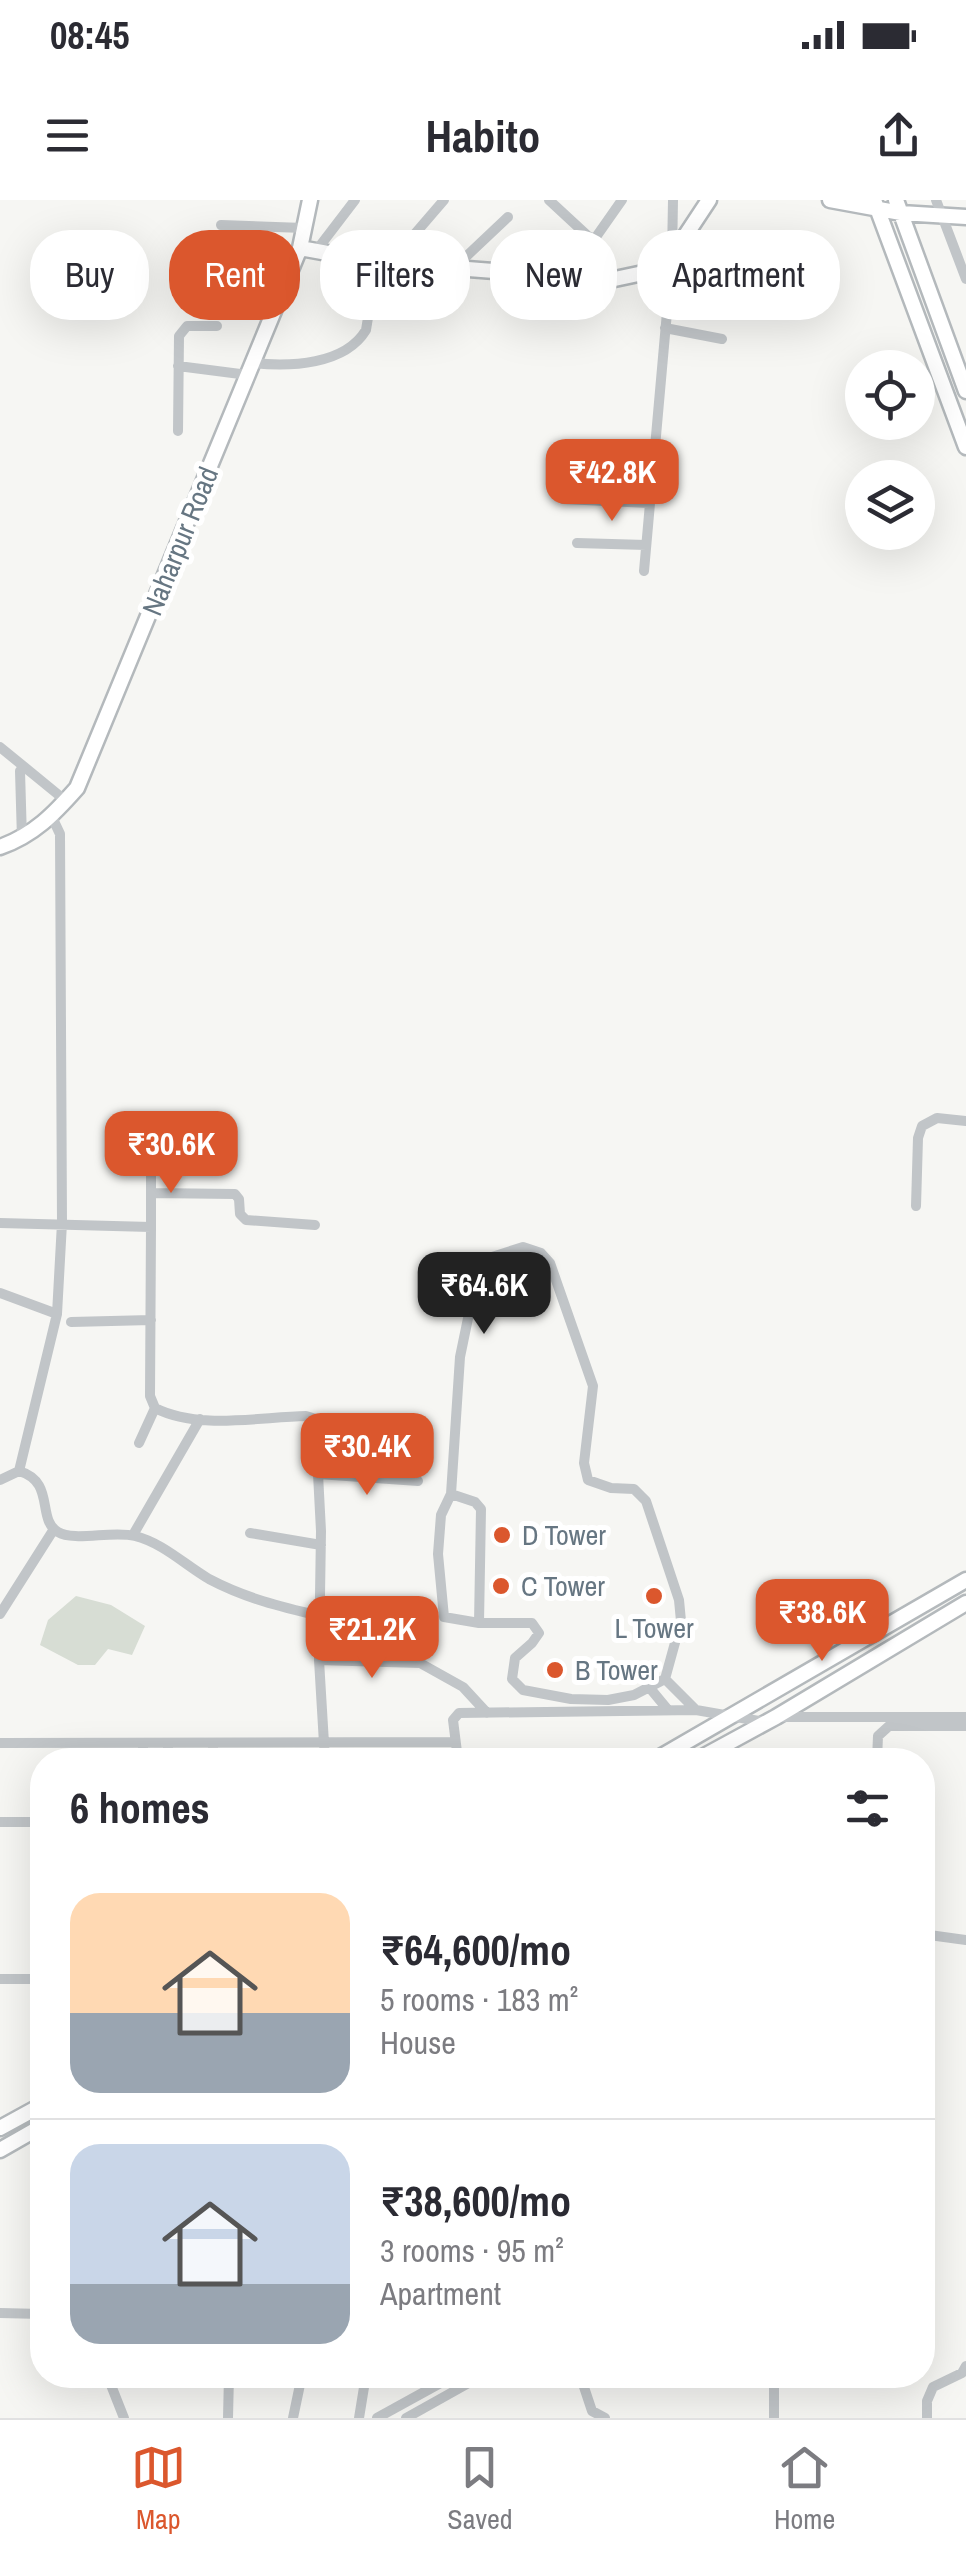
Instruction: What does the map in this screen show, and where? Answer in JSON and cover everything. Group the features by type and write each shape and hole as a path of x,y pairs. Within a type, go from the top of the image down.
{"street":[{"name":"Naharpur Road","path":"300,248 310,200"},
{"path":"316,252 355,200"},
{"path":"418,230 444,200"},
{"path":"549,200 590,238 596,237 622,200"},
{"path":"672,200 672,230"},
{"path":"689,230 708,200"},
{"path":"830,200 939,207 966,218"},
{"path":"876,204 966,447"},
{"path":"899,206 966,391"},
{"path":"939,207 966,279"},
{"path":"470,253 508,217"},
{"path":"221,225 304,228"},
{"path":"300,248 320,253"},
{"path":"470,268 610,280 637,274"},
{"name":"Naharpur Road","path":"0,847 22,839 52,817 78,788 271,320"},
{"path":"178,366 251,369 336,354 360,339 368,320"},
{"path":"644,571 666,320"},
{"path":"178,431 182,330 194,325 217,326"},
{"path":"665,328 722,339"},
{"path":"563,498 649,503"},
{"path":"577,543 646,545"},
{"path":"0,747 66,801"},
{"path":"20,771 22,839"},
{"path":"19,1471 57,1314 62,1224 60,834 52,817"},
{"path":"916,1206 918,1138 922,1126 937,1118 966,1120"},
{"path":"180,1154 151,1156 150,1396 155,1408 168,1415 200,1420 306,1416 316,1419 321,1430 319,1660 324,1748"},
{"path":"151,1193 234,1194 246,1220 315,1225"},
{"path":"0,1223 151,1226"},
{"path":"523,1247 541,1253 550,1263 593,1386 584,1463 588,1480 634,1490 646,1500 679,1600 681,1621 665,1679 634,1695 608,1700 571,1699 522,1690 512,1679 515,1658 539,1632 532,1623 478,1623 444,1617 438,1554 441,1515 451,1494 460,1357 478,1270 492,1257 523,1247"},
{"path":"0,1293 57,1314"},
{"path":"71,1322 150,1320"},
{"path":"139,1443 155,1408"},
{"path":"133,1535 200,1420"},
{"path":"0,1480 19,1471 28,1474 42,1488 54,1528 69,1536 113,1532 133,1535 227,1588 269,1604 320,1616"},
{"path":"318,1474 418,1481"},
{"path":"451,1494 475,1502 481,1509 478,1623"},
{"path":"0,1614 4,1600 54,1528"},
{"path":"250,1534 321,1545"},
{"path":"677,1748 966,1580"},
{"path":"719,1748 966,1603"},
{"path":"319,1660 420,1663 462,1687 488,1713"},
{"path":"665,1679 696,1710"},
{"path":"649,1687 668,1710"},
{"path":"456,1748 455,1716 488,1713 696,1710 771,1720 966,1717"},
{"path":"878,1748 878,1736 889,1726 966,1726"},
{"path":"0,1743 455,1742"},
{"path":"213,1743 213,1748"},
{"path":"142,1744 142,1748"},
{"path":"0,1822 30,1822"},
{"path":"935,1936 966,1940"},
{"path":"0,1978 30,1979"},
{"path":"0,2128 30,2112"},
{"path":"0,2150 30,2133"},
{"path":"0,2313 30,2314"},
{"path":"935,2386 962,2373 966,2366"},
{"path":"111,2388 124,2418"},
{"path":"228,2418 229,2388"},
{"path":"294,2418 300,2388"},
{"path":"359,2418 364,2388"},
{"path":"377,2418 431,2388"},
{"path":"406,2418 460,2388"},
{"path":"584,2388 592,2411 605,2418"},
{"path":"774,2388 774,2418"},
{"path":"927,2418 933,2388"}],"shaded area":[{"path":"76,1596 111,1605 145,1626 132,1655 108,1649 95,1665 78,1665 40,1645 48,1620"}],"place":[{"name":"D Tower","path":"502,1535"},
{"name":"C Tower","path":"501,1586"},
{"name":"L Tower","path":"654,1596"},
{"name":"B Tower","path":"555,1670"}]}
